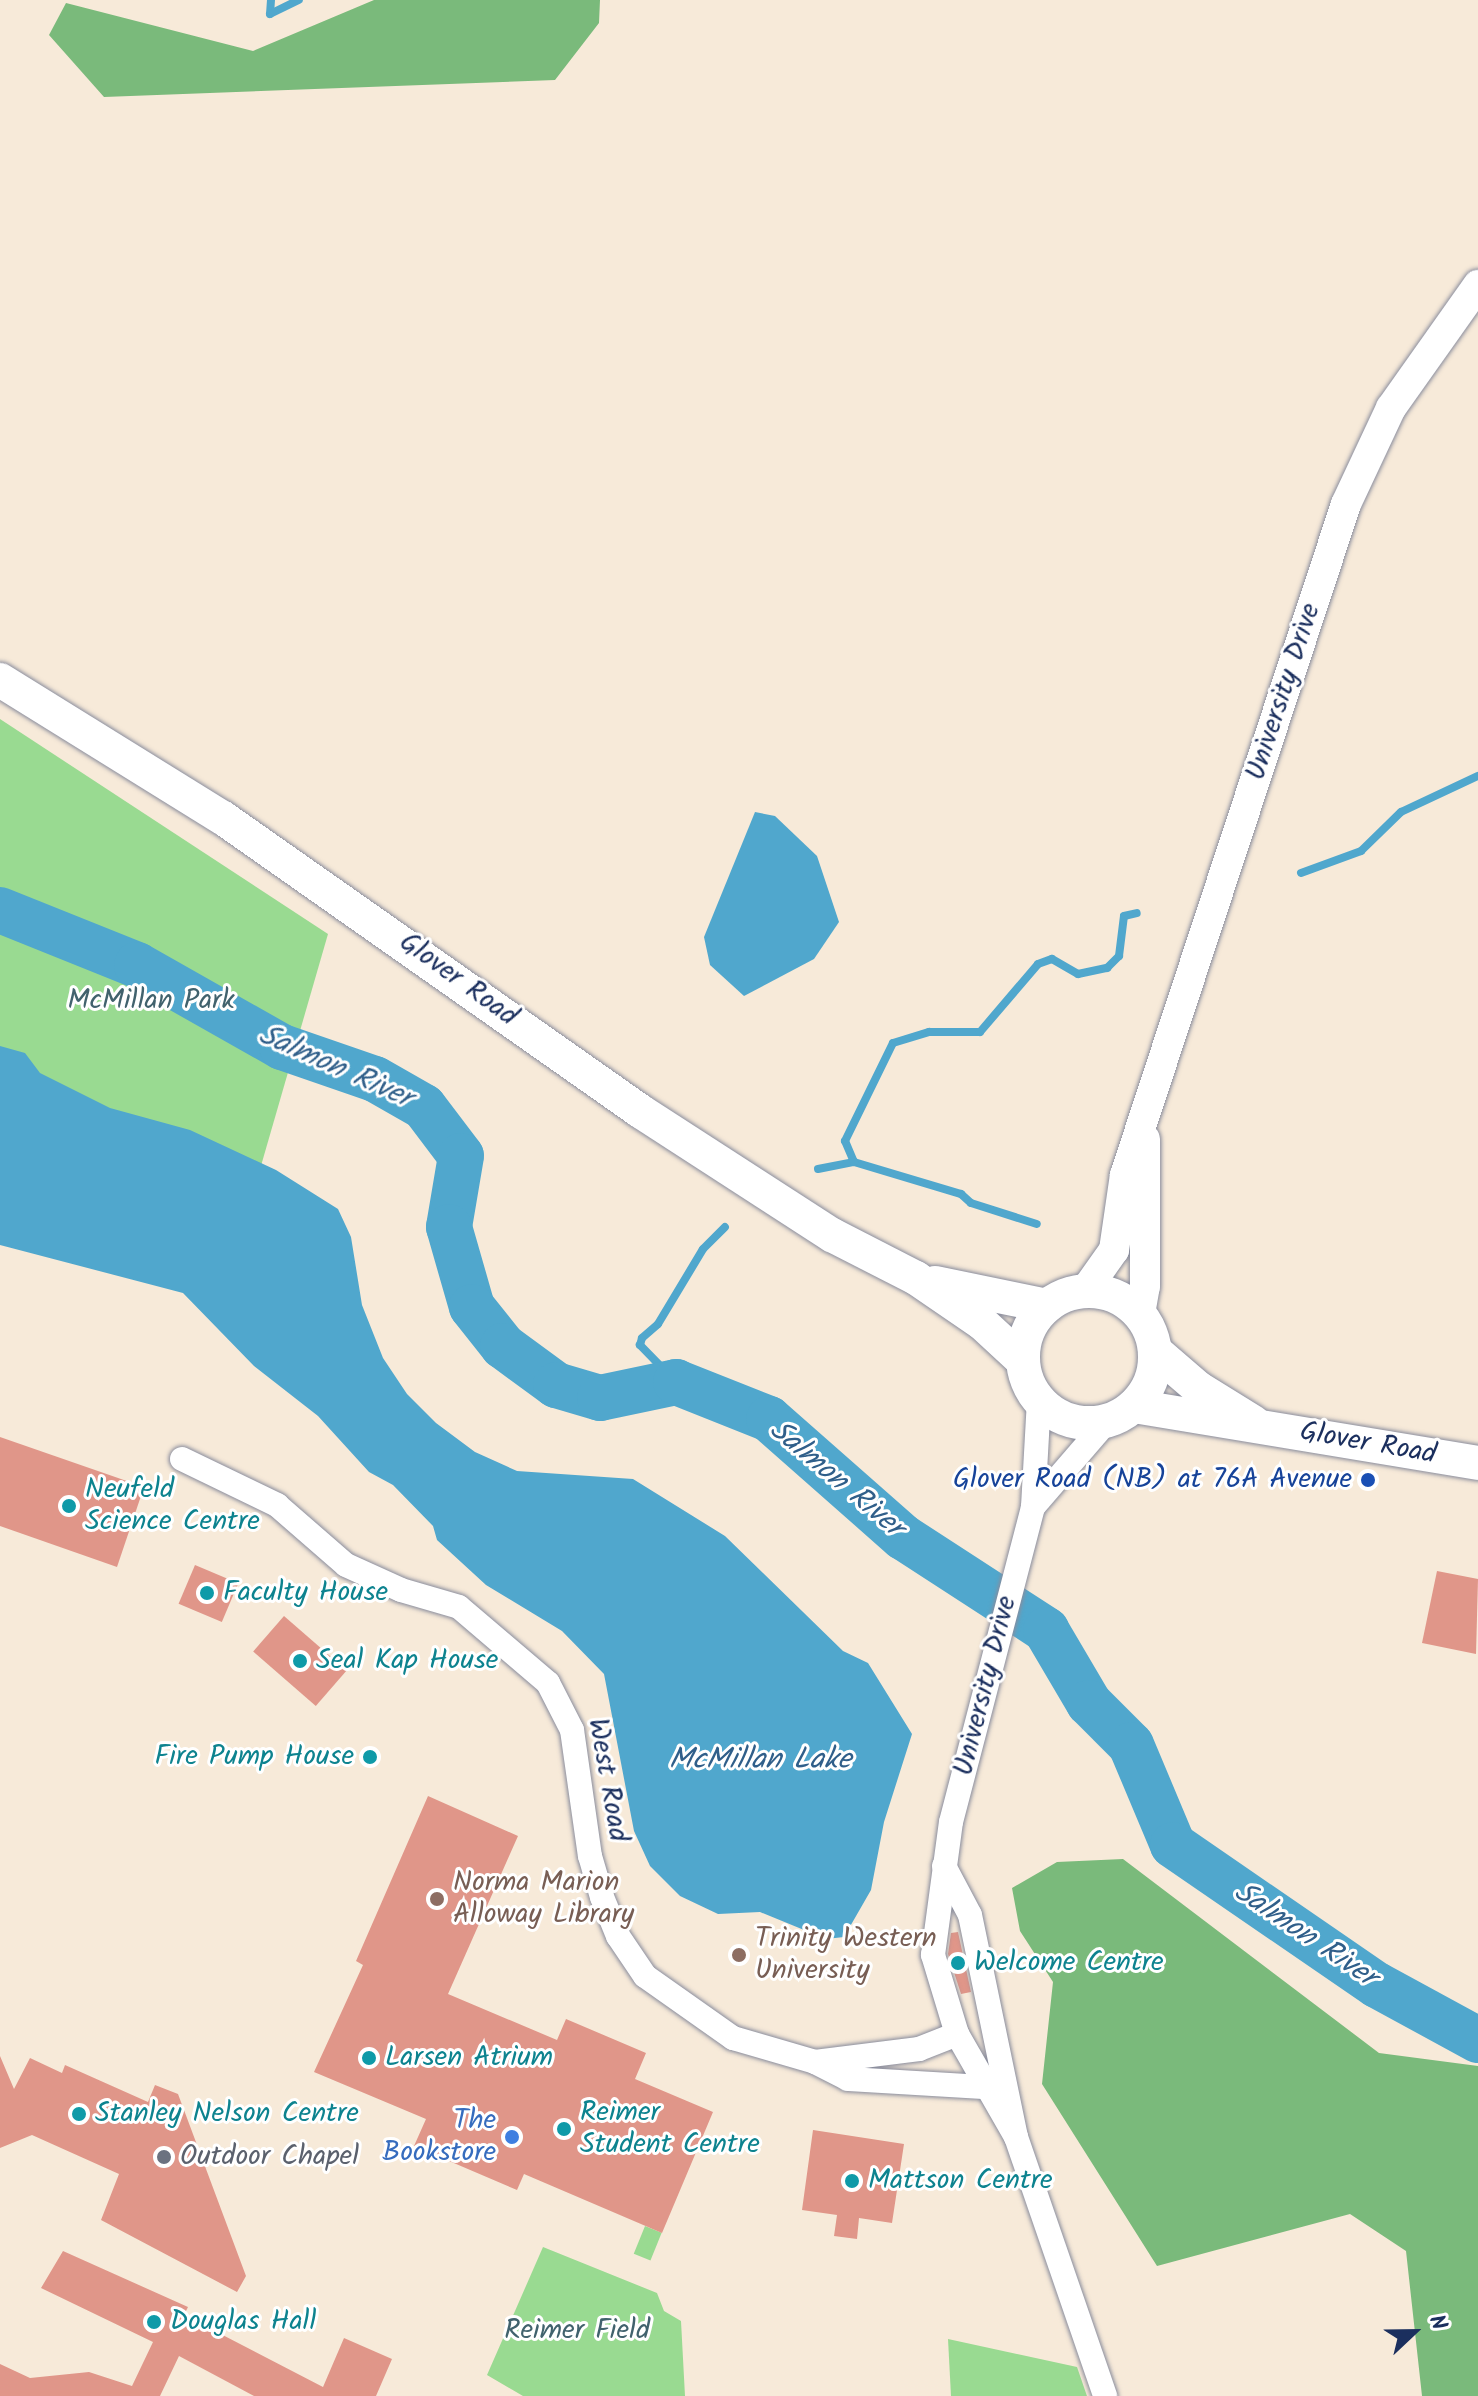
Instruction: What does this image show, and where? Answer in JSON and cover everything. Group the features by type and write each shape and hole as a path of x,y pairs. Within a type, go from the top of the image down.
{"main road":[{"name":"Glover Road","path":"0,680 249,835 640,1111 832,1235 916,1278 982,1323 1023,1361"},
{"name":"Glover Road","path":"916,1278 1047,1306"},
{"path":"1085,1291 1125,1301 1140,1314 1155,1351 1147,1390 1121,1413 1071,1420 1039,1400 1023,1361 1029,1331 1047,1306 1085,1291"},
{"name":"Glover Road","path":"1155,1351 1198,1388 1257,1424"},
{"name":"Glover Road","path":"1121,1413 1257,1424 1478,1463"}],"street":[{"name":"University Drive","path":"1085,1291 1110,1262 1125,1175 1145,1125 1346,504 1391,408 1478,285"},
{"name":"University Drive","path":"1140,1314 1145,1287 1145,1125"},
{"name":"University Drive","path":"1016,2137 984,2087 957,2034 933,1955 944,1866 999,1631 1032,1512 1039,1400"},
{"name":"University Drive","path":"1032,1512 1121,1413"},
{"name":"West Road","path":"182,1459 277,1505 346,1565 401,1590 459,1607 548,1683 572,1730 590,1856 602,1897 618,1936 645,1976 733,2038 815,2062 848,2079 984,2087"},
{"name":"University Drive","path":"944,1866 970,1915 1016,2137 1105,2396"},
{"name":"West Road","path":"815,2062 919,2049 957,2034"}],"green space":[{"path":"374,0 600,0 599,23 555,80 104,97 49,35 66,3 253,51"},
{"name":"McMillan Park","path":"0,719 328,934 243,1228 0,1122"},
{"path":"1123,1859 1379,2053 1478,2066 1478,2396 1422,2396 1406,2251 1350,2214 1157,2266 1042,2084 1053,1982 1020,1931 1012,1888 1057,1862"},
{"path":"645,2226 662,2233 650,2261 634,2254"},
{"name":"Reimer Field","path":"543,2247 657,2293 664,2311 681,2321 685,2396 523,2396 487,2375"},
{"path":"948,2339 1077,2367 1087,2396 951,2396"}],"water":[{"path":"755,812 775,816 817,856 839,922 814,959 744,996 710,965 704,937"},
{"name":"McMillan Lake","path":"0,1046 25,1053 40,1073 110,1108 190,1130 276,1170 338,1209 351,1237 362,1305 383,1358 407,1394 436,1423 475,1452 517,1471 633,1479 725,1536 843,1651 868,1663 912,1734 884,1822 871,1890 844,1937 826,1939 760,1912 718,1914 680,1896 650,1866 634,1831 604,1674 562,1631 486,1585 437,1540 433,1526 393,1485 369,1472 318,1416 254,1366 183,1293 0,1245"}],"building":[{"name":"Neufeld Science Centre","path":"0,1437 144,1487 117,1567 0,1526"},
{"name":"Faculty House","path":"195,1565 238,1583 222,1622 179,1604"},
{"path":"1437,1571 1478,1579 1476,1654 1422,1643"},
{"name":"Seal Kap House","path":"284,1616 347,1670 316,1706 253,1651"},
{"path":"428,1796 518,1836 448,1994 557,2040 566,2019 646,2053 635,2079 713,2112 662,2233 524,2174 517,2190 414,2146 426,2119 314,2072 363,1965 356,1961"},
{"name":"Welcome Centre","path":"958,1932 971,1992 961,1994 948,1954 951,1933"},
{"path":"0,2056 14,2089 30,2058 62,2073 65,2065 148,2102 155,2085 178,2094 246,2276 237,2292 101,2220 119,2174 32,2135 0,2148"},
{"name":"Mattson Centre","path":"813,2130 904,2144 892,2223 859,2218 857,2239 834,2236 837,2215 802,2210"},
{"name":"Douglas Hall","path":"63,2251 188,2307 184,2315 323,2387 344,2338 392,2359 376,2396 254,2396 179,2356 160,2396 0,2396 0,2364 30,2378 89,2372 132,2386 153,2342 41,2288"}],"waterway":[{"path":"271,0 270,14 299,0"},
{"path":"1301,873 1361,851 1401,812 1478,776"},
{"name":"Salmon River","path":"0,910 137,965 282,1047 375,1079 424,1107 461,1156 449,1227 472,1307 503,1346 556,1385 600,1398 676,1382 769,1419 903,1537 1046,1630 1089,1703 1131,1745 1173,1845 1377,1985 1478,2040"},
{"path":"818,1169 854,1162 845,1141 893,1043 929,1032 980,1032 1038,964 1052,959 1078,974 1107,968 1119,956 1124,916 1137,913"},
{"path":"854,1162 961,1194 971,1203 1037,1224"},
{"path":"676,1382 640,1345 642,1338 658,1324 703,1249 725,1227"}],"place":[{"name":"Glover Road (NB) at 76A Avenue","path":"1368,1480"},
{"name":"Neufeld Science Centre","path":"69,1506"},
{"name":"Faculty House","path":"207,1593"},
{"name":"Seal Kap House","path":"300,1661"},
{"name":"Fire Pump House","path":"370,1757"},
{"name":"Norma Marion Alloway Library","path":"437,1899"},
{"name":"Trinity Western University","path":"739,1955"},
{"name":"Welcome Centre","path":"958,1963"},
{"name":"Larsen Atrium","path":"369,2058"},
{"name":"Stanley Nelson Centre","path":"79,2114"},
{"name":"Reimer Student Centre","path":"564,2129"},
{"name":"The Bookstore","path":"512,2137"},
{"name":"Outdoor Chapel","path":"164,2157"},
{"name":"Mattson Centre","path":"852,2181"},
{"name":"Douglas Hall","path":"154,2322"}]}
